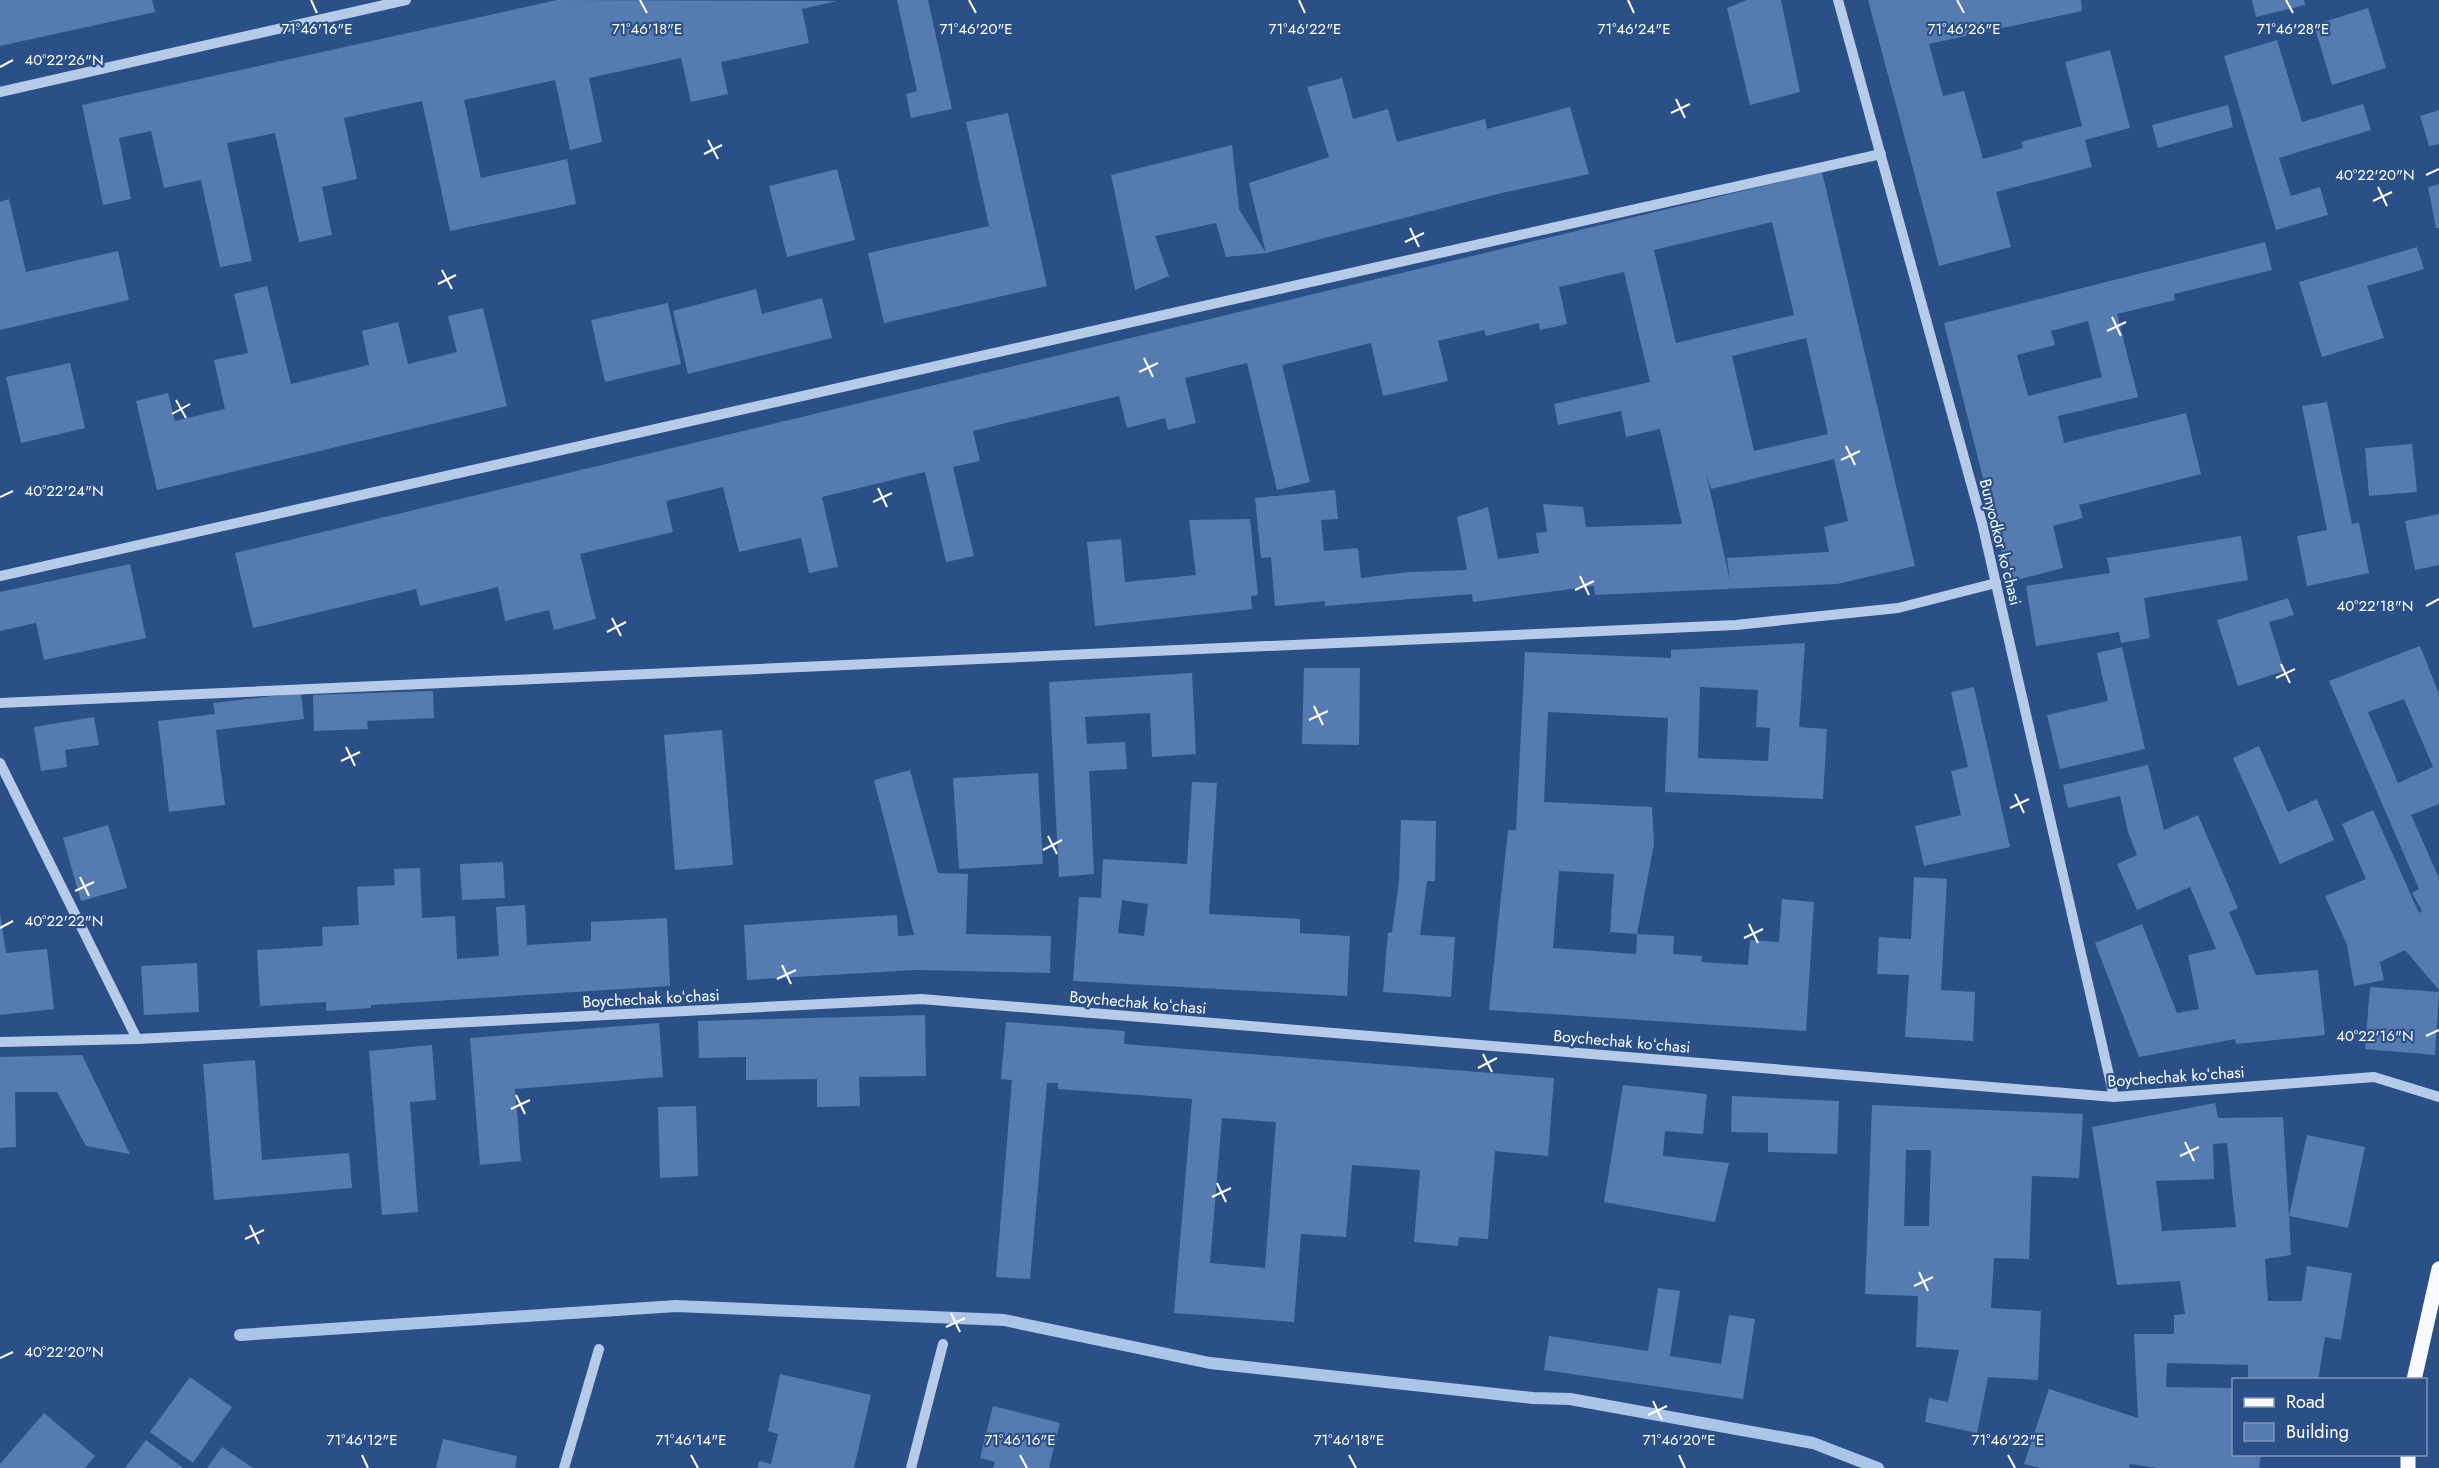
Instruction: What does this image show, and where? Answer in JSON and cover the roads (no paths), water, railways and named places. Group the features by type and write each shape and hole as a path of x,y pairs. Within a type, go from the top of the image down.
{"main road":[{"path":"2414,1378 2439,1269"}],"street":[{"path":"0,92 406,0"},
{"name":"Bunyodkor koʻchasi","path":"1838,0 1982,523 2114,1097"},
{"path":"0,576 1881,154"},
{"path":"0,703 1737,625 1899,608 1996,583"},
{"path":"0,763 137,1039"},
{"name":"Boychechak koʻchasi","path":"0,1042 137,1039 921,999 2114,1097 2374,1077 2439,1097"},
{"path":"911,1468 943,1344"},
{"path":"564,1468 599,1349"}],"waterway":[{"path":"240,1335 676,1306 1004,1320 1210,1363 1533,1398 1570,1399 1813,1443 1878,1468"}]}
